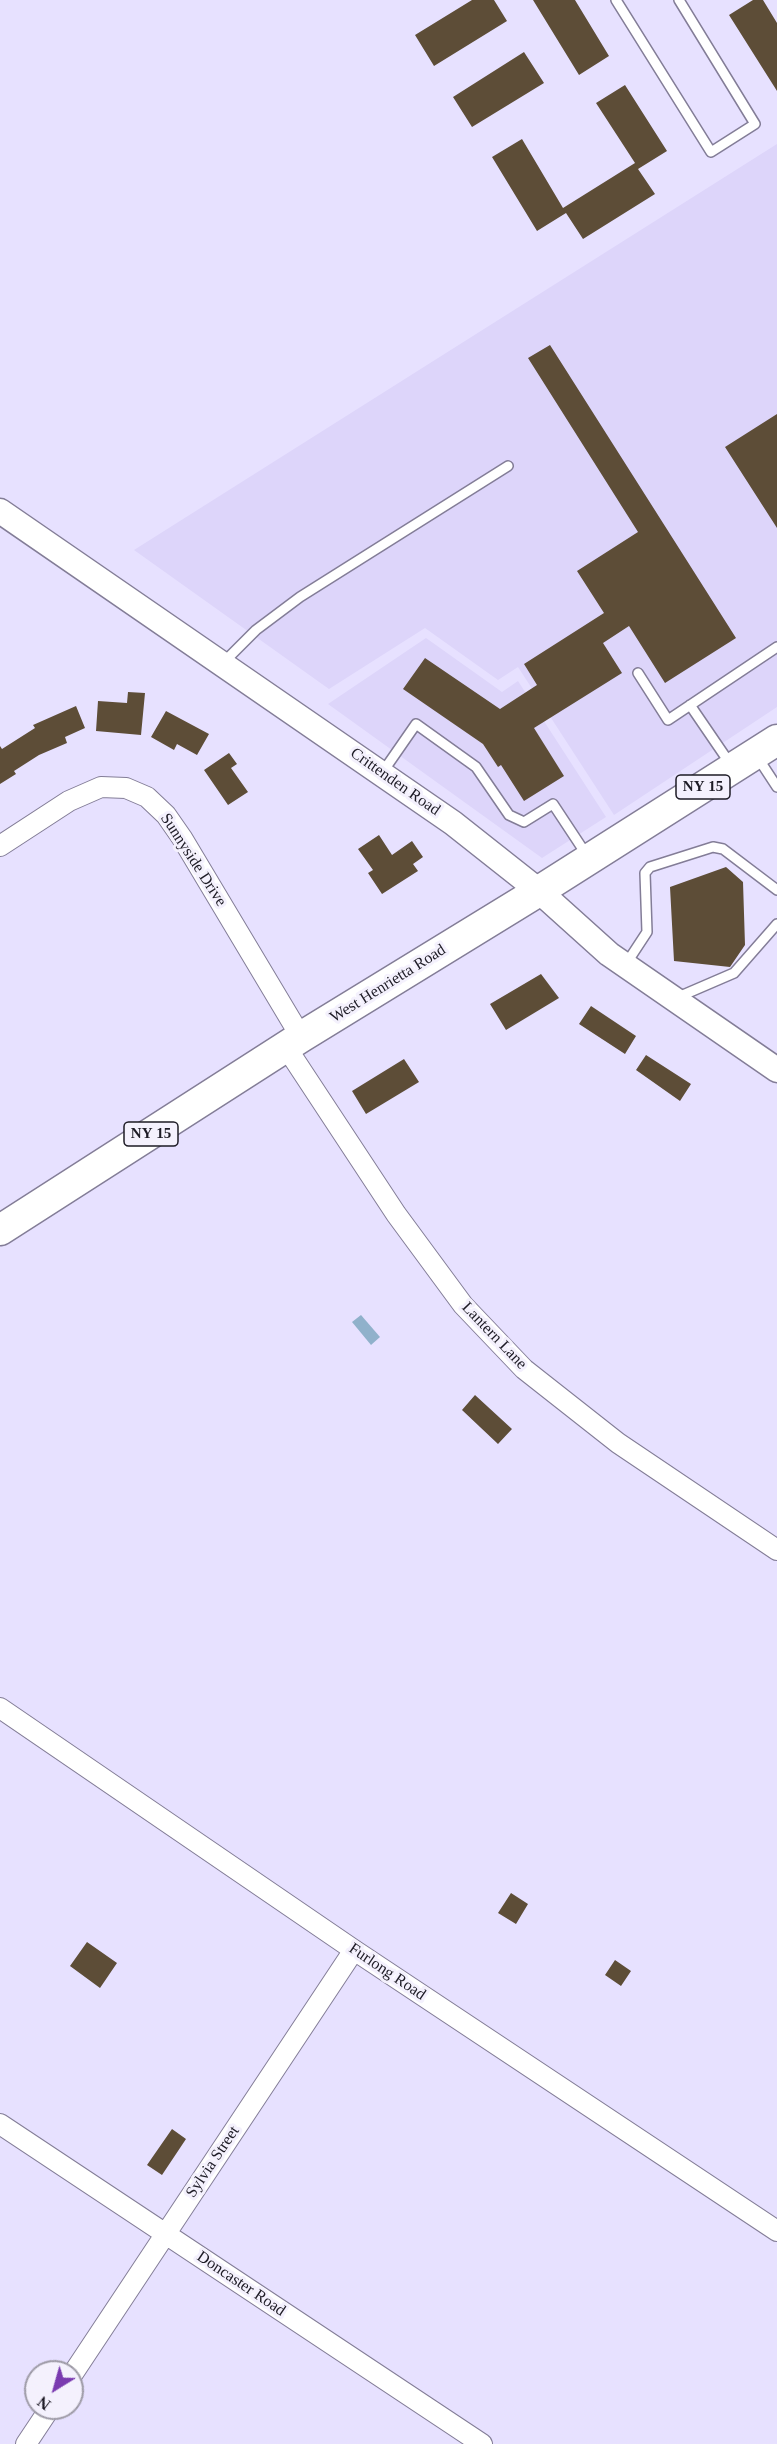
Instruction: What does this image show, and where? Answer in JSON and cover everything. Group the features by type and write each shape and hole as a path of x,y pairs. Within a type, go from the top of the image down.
{"main road":[{"name":"West Henrietta Road","path":"0,1230 294,1042 755,754"}],"street":[{"name":"Crittenden Road","path":"0,511 453,823 539,891 625,965 777,1070"},
{"name":"Sunnyside Drive","path":"0,846 69,801 101,787 126,788 147,797 166,815 182,838 294,1042"},
{"name":"Lantern Lane","path":"294,1042 396,1214 463,1305 524,1369 618,1443 777,1550"},
{"name":"Furlong Road","path":"0,1708 354,1950 777,2231"},
{"name":"Sylvia Street","path":"82,2360 354,1950"},
{"name":"Doncaster Road","path":"0,2124 482,2444"},
{"path":"26,2444 42,2420"}],"lane":[{"path":"616,0 711,152 755,124 679,0"},
{"path":"223,663 256,630 300,597 507,466"},
{"path":"638,673 668,720 777,647"},
{"path":"690,705 755,754 777,787"},
{"path":"382,773 416,724 476,767 509,814 524,822 553,804 589,859"},
{"path":"625,965 647,932 644,917 645,873 650,867 713,847 723,849 777,890"},
{"path":"673,999 734,973 777,924"}],"shaded area":[{"path":"777,144 777,707 614,815 518,667 498,680 425,628 329,689 134,550"},
{"path":"426,638 502,692 518,681 606,817 542,858 328,704"}],"water":[{"path":"361,1315 380,1337 371,1345 352,1322"}],"building":[{"path":"472,0 494,0 507,21 434,66 415,35"},
{"path":"533,0 575,0 609,56 579,75"},
{"path":"753,0 763,0 777,23 777,91 729,15"},
{"path":"524,52 544,83 472,127 453,97"},
{"path":"625,85 667,151 638,169 655,194 583,239 566,213 537,231 492,157 522,139 563,208 635,163 596,103"},
{"path":"550,345 736,638 665,683 629,626 603,643 622,673 534,728 564,776 524,801 501,765 498,767 483,744 403,689 425,658 500,709 537,685 524,664 604,613 577,571 638,532 528,358"},
{"path":"777,414 777,528 725,447"},
{"path":"128,692 145,693 141,735 96,731 98,701 127,703"},
{"path":"76,706 85,728 65,737 67,743 39,755 14,771 16,774 0,784 0,746 2,749 35,728 33,725"},
{"path":"166,711 209,734 197,755 177,744 174,750 151,737"},
{"path":"229,753 237,764 231,768 248,792 228,805 204,770"},
{"path":"379,835 392,855 412,841 423,857 413,864 418,871 382,894 368,873 373,870 358,849"},
{"path":"726,867 743,882 745,945 730,967 674,961 670,887"},
{"path":"541,974 559,998 506,1030 490,1004"},
{"path":"591,1006 636,1036 625,1054 579,1024"},
{"path":"646,1055 691,1084 680,1101 636,1070"},
{"path":"404,1059 419,1082 366,1114 352,1091"},
{"path":"475,1395 512,1429 498,1444 462,1410"},
{"path":"511,1893 528,1904 516,1924 498,1913"},
{"path":"87,1942 117,1963 100,1988 70,1966"},
{"path":"615,1960 631,1971 621,1986 605,1975"},
{"path":"172,2129 186,2139 162,2175 147,2165"}]}
